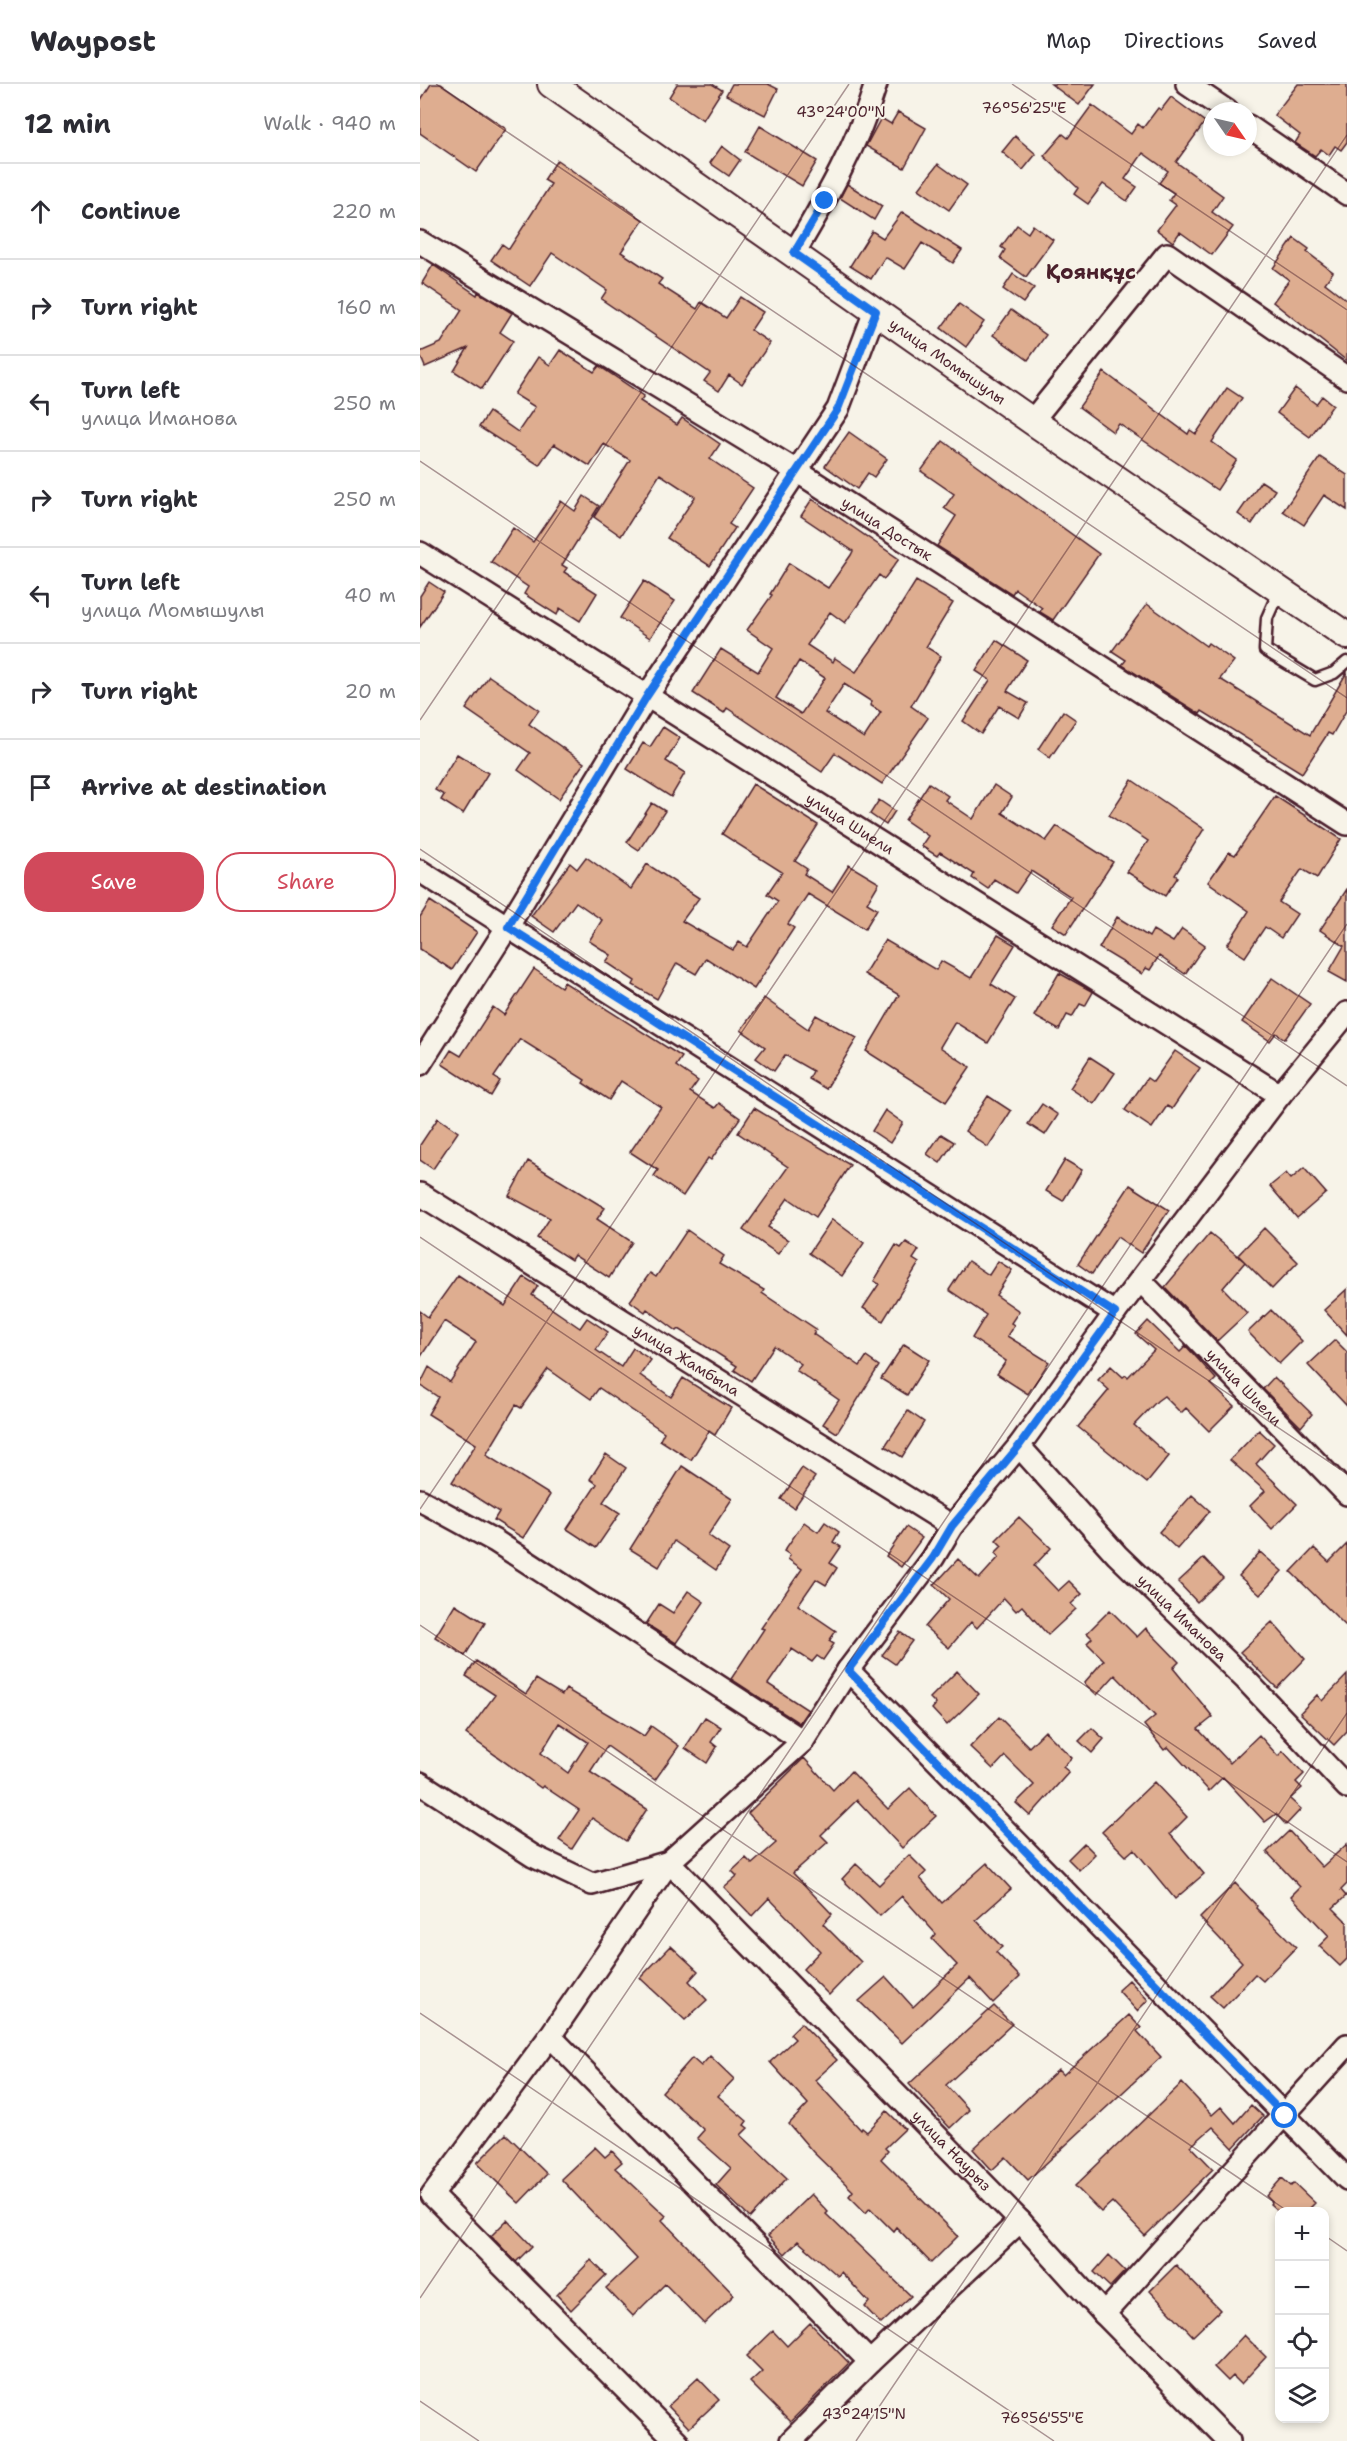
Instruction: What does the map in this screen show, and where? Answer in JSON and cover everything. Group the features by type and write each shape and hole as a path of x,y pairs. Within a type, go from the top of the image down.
{"street":[{"name":"улица Момышулы","path":"550,84 1032,421 1347,636"},
{"path":"794,253 825,201 853,145 876,84"},
{"path":"1187,84 1214,102"},
{"path":"1257,132 1347,194"},
{"name":"улица Достык","path":"420,242 795,470 1347,824"},
{"path":"1032,421 1167,254 1347,378"},
{"path":"420,1064 508,927 647,696 795,470 838,409 876,311"},
{"name":"улица Шиели","path":"420,553 1280,1095"},
{"path":"420,871 1115,1313"},
{"path":"677,2441 426,2203 550,2036 669,1862 803,1741 848,1670 933,1558 952,1526 1019,1446 1115,1313 1280,1095 1347,1013"},
{"name":"улица Жамбыла","path":"420,1194 952,1526"},
{"name":"улица Шиели","path":"1140,1281 1347,1494"},
{"name":"улица Иманова","path":"1019,1446 1117,1555 1246,1680 1347,1787"},
{"path":"420,1500 505,1547 803,1741"},
{"path":"848,1670 1347,2179"},
{"path":"420,1783 533,1856 592,1884 669,1862"},
{"name":"улица Наурыз","path":"669,1862 1020,2221 1104,2314 1229,2441"},
{"path":"550,2036 870,2362"},
{"path":"1104,2314 1347,2045"},
{"path":"791,2441 870,2362 1020,2221"}],"lane":[{"path":"1279,591 1267,618 1265,650 1315,680 1334,673 1347,662"}],"building":[{"path":"431,84 441,84 506,129 476,172 420,133 420,101"},
{"path":"677,84 712,84 722,90 703,120 669,97"},
{"path":"732,84 768,84 778,89 765,115 726,95"},
{"path":"1051,84 1095,84 1079,105"},
{"path":"1298,84 1347,84 1347,142 1341,150 1335,146 1329,155 1321,149 1315,156 1295,143 1300,135 1274,115"},
{"path":"1171,97 1203,121 1203,125 1176,162 1223,196 1212,212 1233,227 1212,255 1180,232 1173,242 1157,230 1176,205 1169,200 1174,193 1159,183 1168,171 1143,153 1125,179 1137,187 1127,201 1103,184 1088,204 1074,194 1078,188 1044,156 1063,134 1068,138 1092,105 1131,134 1138,124 1143,128 1158,108 1161,110"},
{"path":"898,112 926,128 904,168 866,146 881,118 891,124"},
{"path":"760,126 817,161 802,186 745,152"},
{"path":"1015,136 1036,154 1023,170 1002,152"},
{"path":"722,146 740,160 729,176 710,163"},
{"path":"557,160 643,220 621,252 662,279 658,284 697,309 701,302 726,318 740,297 763,312 751,330 770,343 742,384 729,375 719,391 704,381 710,373 601,299 607,290 552,253 530,286 491,260 502,244 509,249 551,184 544,180"},
{"path":"938,164 967,185 949,210 919,189"},
{"path":"847,184 882,206 874,220 840,198"},
{"path":"902,212 962,250 953,263 922,243 905,269 885,257 871,279 850,266 872,231 883,238"},
{"path":"1017,225 1028,233 1033,225 1053,240 1026,277 1000,258 1005,250 1001,247"},
{"path":"1294,238 1309,249 1307,252 1333,272 1325,283 1347,300 1347,361 1273,302 1289,280 1273,268"},
{"path":"433,265 477,295 478,292 512,313 500,332 513,341 482,389 454,371 468,348 425,367 420,355 420,352 441,343 462,310 422,283"},
{"path":"1013,274 1034,288 1023,303 1003,289"},
{"path":"959,304 984,322 966,347 941,328"},
{"path":"1011,310 1046,335 1028,360 993,335"},
{"path":"560,350 594,372 599,366 644,396 640,401 677,425 682,418 720,444 710,459 753,488 729,524 735,528 710,566 667,538 695,497 660,474 621,536 594,517 630,460 604,444 590,466 554,444 539,465 479,427 489,412 518,432 535,407 514,394 538,357 550,365"},
{"path":"1104,372 1188,434 1190,430 1196,434 1227,388 1242,398 1212,442 1237,460 1217,490 1119,424 1113,432 1079,407"},
{"path":"1295,388 1316,404 1322,396 1333,405 1310,437 1277,413"},
{"path":"849,432 887,459 874,477 868,473 857,489 825,466"},
{"path":"943,441 1099,554 1053,620 1040,612 1042,608 1015,589 1012,594 937,546 956,516 944,508 954,494 921,471"},
{"path":"1320,457 1347,475 1347,510 1324,495 1304,525 1283,511"},
{"path":"1261,481 1275,490 1252,524 1238,514"},
{"path":"584,496 599,506 562,565 567,568 564,572 597,593 580,621 560,608 557,615 524,594 528,587 491,562 513,528 533,542 561,501 575,511"},
{"path":"812,499 899,559 884,579 879,575 845,623 830,612 807,645 833,662 835,658 856,672 916,581 953,603 926,647 941,656 911,706 928,718 882,784 835,753 822,772 727,708 724,713 693,693 721,649 758,672 773,648 747,630 772,595 770,594 789,563 828,588 851,555 853,551 801,516","holes":["799,661 825,678 801,714 776,698","844,684 872,702 870,705 881,712 864,738 825,713"]},
{"path":"644,581 675,601 650,638 620,618"},
{"path":"429,582 444,592 420,627 420,596"},
{"path":"1147,604 1206,646 1208,643 1234,661 1220,679 1310,735 1347,672 1347,709 1332,735 1328,733 1302,773 1202,711 1200,714 1122,665 1126,660 1112,651"},
{"path":"996,640 1027,660 1007,691 1028,703 1019,718 999,706 981,734 963,721 990,680 976,671"},
{"path":"489,676 539,710 529,724 584,763 559,799 518,770 530,753 466,709"},
{"path":"1063,711 1076,720 1050,758 1038,749"},
{"path":"663,727 680,738 666,761 685,773 671,797 627,769 643,743 650,747"},
{"path":"457,754 488,773 463,814 441,800 444,795 435,790"},
{"path":"1132,780 1204,829 1175,875 1178,877 1165,896 1127,872 1148,841 1109,815"},
{"path":"929,783 948,796 945,800 973,819 994,785 1012,797 1002,813 1046,841 1057,826 1113,862 1066,934 1052,925 1071,897 1031,871 1016,893 994,879 988,889 972,878 974,874 940,852 937,856 921,846 928,836 905,820"},
{"path":"753,784 818,825 795,861 807,869 804,874 832,892 849,865 879,883 867,903 877,909 865,929 808,894 788,924 794,928 754,989 706,958 696,974 677,963 657,999 633,985 635,981 606,962 611,955 589,941 602,920 576,902 554,932 531,916 570,863 577,869 586,857 631,889 647,864 699,898 682,921 733,950 739,942 747,947 778,901 767,894 782,872 722,834"},
{"path":"1275,796 1341,839 1317,878 1302,869 1279,902 1297,914 1281,938 1265,927 1245,957 1227,945 1249,911 1208,882 1229,852 1235,855"},
{"path":"879,800 895,811 886,825 870,814"},
{"path":"652,803 665,811 639,850 627,842"},
{"path":"1347,889 1347,982 1329,972 1344,946 1320,930"},
{"path":"430,901 477,932 452,970 420,949 420,917"},
{"path":"1117,917 1149,937 1153,930 1173,942 1182,929 1205,945 1185,974 1159,956 1150,970 1146,968 1142,974 1099,948"},
{"path":"998,935 1015,945 991,984 1015,999 988,1043 955,1022 940,1047 970,1067 946,1102 866,1051 899,995 864,974 885,940 936,970 941,961 971,978"},
{"path":"534,969 561,987 564,982 682,1057 676,1066 698,1081 690,1092 715,1108 719,1103 740,1118 711,1160 708,1158 683,1196 654,1176 658,1170 630,1152 661,1107 621,1081 609,1100 583,1083 585,1080 520,1039 494,1077 500,1081 491,1096 442,1064 451,1050 461,1056 493,1007 504,1015"},
{"path":"1059,973 1093,992 1085,1006 1080,1004 1072,1017 1067,1015 1059,1030 1034,1016"},
{"path":"1272,978 1310,1004 1285,1039 1276,1033 1270,1041 1242,1022"},
{"path":"764,998 808,1029 816,1015 857,1038 826,1089 809,1079 813,1071 785,1055 774,1071 756,1058 765,1047 741,1030"},
{"path":"1175,1051 1200,1068 1172,1109 1167,1106 1152,1128 1125,1110 1147,1078 1153,1082"},
{"path":"1090,1057 1115,1073 1094,1104 1070,1088"},
{"path":"988,1096 1011,1111 988,1147 965,1131"},
{"path":"1042,1104 1058,1115 1045,1135 1028,1124"},
{"path":"754,1108 850,1165 816,1217 788,1198 768,1227 788,1240 778,1254 743,1230 788,1167 738,1133"},
{"path":"885,1110 903,1123 890,1143 872,1131"},
{"path":"438,1118 458,1132 433,1169 420,1160 420,1145"},
{"path":"941,1134 954,1142 940,1163 927,1154"},
{"path":"1065,1160 1082,1170 1063,1201 1046,1191"},
{"path":"528,1161 605,1208 597,1219 632,1242 609,1278 574,1255 571,1260 537,1238 550,1218 509,1196"},
{"path":"1304,1168 1326,1193 1297,1218 1270,1186 1286,1173 1291,1179"},
{"path":"1130,1185 1169,1210 1141,1253 1117,1237 1092,1274 1078,1264"},
{"path":"832,1219 864,1243 842,1276 809,1253"},
{"path":"1264,1228 1298,1262 1272,1289 1238,1255"},
{"path":"687,1230 724,1256 719,1264 764,1290 762,1293 816,1329 813,1334 860,1366 866,1357 879,1366 837,1433 823,1424 839,1400 796,1370 801,1364 774,1346 751,1381 734,1370 737,1366 679,1329 677,1331 647,1309 645,1312 630,1301 650,1273 656,1277"},
{"path":"1210,1233 1245,1262 1223,1288 1247,1313 1217,1341 1165,1287"},
{"path":"906,1242 919,1250 913,1259 919,1263 883,1321 863,1308 879,1284 874,1281 896,1245 901,1248"},
{"path":"968,1261 989,1275 998,1261 1012,1270 996,1295 1019,1311 1011,1323 1014,1325 1007,1336 1049,1362 1028,1394 997,1374 1006,1361 972,1338 986,1315 949,1290"},
{"path":"458,1275 505,1306 524,1277 538,1286 532,1295 580,1328 587,1318 608,1332 596,1350 621,1367 633,1348 651,1360 640,1375 671,1397 683,1378 731,1408 715,1435 709,1431 691,1460 660,1440 664,1432 599,1388 591,1399 548,1369 521,1408 516,1405 486,1455 550,1495 523,1538 494,1520 499,1512 452,1482 476,1444 428,1414 438,1397 420,1385 429,1367 450,1382 476,1342 444,1321 420,1358 420,1311 428,1317"},
{"path":"1347,1289 1347,1335 1324,1310"},
{"path":"1271,1310 1302,1341 1279,1364 1248,1332"},
{"path":"1148,1321 1180,1352 1186,1346 1216,1379 1211,1384 1234,1406 1209,1431 1186,1408 1181,1413 1164,1396 1157,1401 1134,1425 1169,1456 1147,1483 1078,1427 1109,1390 1098,1380 1111,1366 1123,1377 1126,1375 1128,1377 1154,1350 1136,1334"},
{"path":"1335,1340 1347,1352 1347,1406 1308,1365"},
{"path":"904,1344 929,1360 907,1395 881,1379"},
{"path":"1274,1377 1312,1414 1301,1427 1263,1389"},
{"path":"908,1411 924,1422 902,1457 885,1446"},
{"path":"1259,1430 1274,1444 1256,1464 1297,1504 1272,1529 1250,1506 1265,1491 1230,1460"},
{"path":"606,1454 626,1468 603,1502 620,1513 596,1548 567,1529 597,1484 590,1479"},
{"path":"682,1466 732,1499 708,1535 729,1550 716,1570 674,1541 659,1567 630,1549"},
{"path":"802,1468 815,1477 794,1508 781,1499"},
{"path":"1192,1495 1210,1511 1177,1549 1159,1532"},
{"path":"1019,1517 1051,1548 1034,1566 1058,1591 1069,1581 1082,1594 1071,1604 1076,1609 1048,1635 1022,1606 1016,1611 1004,1598 977,1628 971,1622 949,1648 925,1627 949,1599 934,1585 958,1559 979,1579 999,1557 995,1553 1002,1546 996,1540"},
{"path":"804,1522 818,1532 825,1522 839,1532 833,1542 841,1547 830,1563 837,1568 826,1585 816,1579 798,1605 836,1631 829,1641 834,1644 823,1660 817,1656 812,1662 792,1649 768,1684 808,1710 799,1723 731,1679 764,1629 761,1628 802,1569 788,1559 790,1555 784,1551"},
{"path":"906,1527 922,1538 901,1567 886,1556"},
{"path":"1347,1544 1347,1627 1291,1572 1314,1548 1329,1562"},
{"path":"1260,1552 1282,1571 1260,1595 1239,1576"},
{"path":"1204,1558 1223,1578 1197,1602 1178,1582"},
{"path":"688,1591 704,1602 676,1643 646,1624 659,1604 673,1613"},
{"path":"455,1604 485,1623 465,1656 435,1637"},
{"path":"1110,1610 1137,1637 1146,1628 1179,1662 1173,1668 1213,1717 1198,1729 1230,1763 1259,1735 1278,1756 1283,1751 1304,1774 1296,1782 1302,1788 1290,1799 1301,1809 1286,1825 1276,1814 1265,1822 1223,1777 1209,1791 1168,1747 1164,1750 1144,1725 1155,1716 1115,1675 1097,1695 1084,1683 1104,1660 1087,1643 1092,1638 1087,1633"},
{"path":"1272,1622 1305,1659 1277,1688 1240,1652"},
{"path":"900,1632 912,1641 895,1664 882,1655"},
{"path":"476,1661 526,1694 536,1679 562,1695 566,1689 644,1736 651,1726 679,1746 655,1780 607,1746 590,1772 647,1809 626,1841 592,1818 572,1849 559,1840 579,1810 543,1786 541,1788 466,1734 495,1695 466,1676","holes":["559,1723 588,1742 568,1773 541,1753"]},
{"path":"957,1671 979,1694 947,1725 932,1709 936,1704 930,1698"},
{"path":"1347,1675 1347,1731 1334,1745 1300,1713 1317,1695 1322,1701"},
{"path":"705,1717 721,1727 711,1742 717,1747 707,1763 685,1748"},
{"path":"999,1717 1029,1747 1045,1731 1072,1758 1063,1767 1069,1772 1030,1816 1016,1803 1034,1785 1005,1756 993,1769 970,1747"},
{"path":"1092,1728 1104,1739 1092,1753 1079,1741"},
{"path":"804,1758 833,1790 851,1771 888,1809 910,1788 936,1816 902,1848 857,1800 821,1835 828,1842 793,1873 832,1914 823,1924 861,1962 829,1995 803,1969 820,1951 769,1898 752,1916 724,1887 737,1876 732,1871 746,1858 752,1864 776,1843 748,1813"},
{"path":"1154,1782 1187,1817 1170,1834 1204,1874 1175,1899 1134,1849 1126,1856 1102,1832"},
{"path":"1289,1831 1322,1867 1347,1844 1347,1884 1341,1890 1346,1896 1333,1908 1347,1922 1347,1959 1340,1966 1319,1946 1329,1936 1291,1896 1300,1887 1267,1852"},
{"path":"1084,1843 1095,1854 1079,1870 1068,1859"},
{"path":"909,1855 926,1872 920,1878 942,1903 987,1863 1011,1889 976,1920 1002,1947 996,1952 1020,1977 993,2003 970,1978 902,2043 859,2001 886,1977 913,2007 957,1965 932,1939 936,1934 902,1896 880,1916 842,1879 856,1864 879,1885"},
{"path":"1235,1883 1257,1906 1256,1908 1296,1947 1263,1981 1255,1974 1223,2008 1210,1996 1242,1962 1200,1918"},
{"path":"671,1946 698,1971 689,1981 707,2000 685,2020 640,1978"},
{"path":"1129,1980 1148,2000 1137,2011 1118,1990"},
{"path":"994,2006 1012,2024 946,2085 969,2110 950,2128 909,2084"},
{"path":"1129,2015 1141,2028 1137,2031 1161,2057 1028,2180 1006,2157 992,2170 973,2149 1058,2070 1063,2075"},
{"path":"801,2023 837,2060 815,2080 861,2130 862,2128 867,2132 887,2111 905,2129 885,2148 888,2151 881,2159 958,2236 931,2263 896,2227 893,2231 870,2208 866,2213 849,2196 853,2191 813,2152 789,2124 808,2104 770,2062 795,2039 790,2034"},
{"path":"710,2056 734,2079 718,2096 747,2121 744,2125 748,2128 741,2135 787,2178 750,2218 716,2185 731,2168 697,2138 704,2130 662,2092 692,2058 701,2066"},
{"path":"1182,2083 1212,2115 1221,2107 1235,2123 1251,2105 1263,2116 1233,2148 1213,2127 1191,2146 1213,2169 1145,2236 1112,2202 1101,2212 1075,2186"},
{"path":"506,2134 547,2174 519,2203 477,2163"},
{"path":"595,2147 605,2157 612,2151 622,2162 615,2168 666,2216 662,2220 734,2295 704,2324 665,2284 633,2316 606,2288 637,2259 561,2179"},
{"path":"1282,2178 1291,2186 1294,2183 1315,2203 1311,2207 1275,2208 1266,2196"},
{"path":"811,2194 828,2212 826,2214 911,2296 881,2324 865,2307 869,2302 841,2272 838,2276 798,2241 785,2254 768,2236"},
{"path":"507,2220 532,2246 516,2262 491,2236"},
{"path":"1109,2255 1125,2271 1110,2287 1094,2272"},
{"path":"591,2260 606,2275 571,2310 557,2295"},
{"path":"1176,2265 1220,2310 1193,2336 1150,2291"},
{"path":"810,2323 849,2363 790,2422 750,2382 762,2371 747,2356 773,2331 787,2346"},
{"path":"1244,2335 1266,2357 1241,2384 1233,2376 1228,2381 1214,2367"},
{"path":"698,2378 719,2400 689,2428 668,2406"}],"district":[{"name":"Қоянқұс","path":"1091,272"}],"route":[{"path":"825,201 794,253 876,311 838,409 795,470 647,696 508,927 1115,1313 1019,1446 952,1526 933,1558 848,1670 1285,2116"}]}
